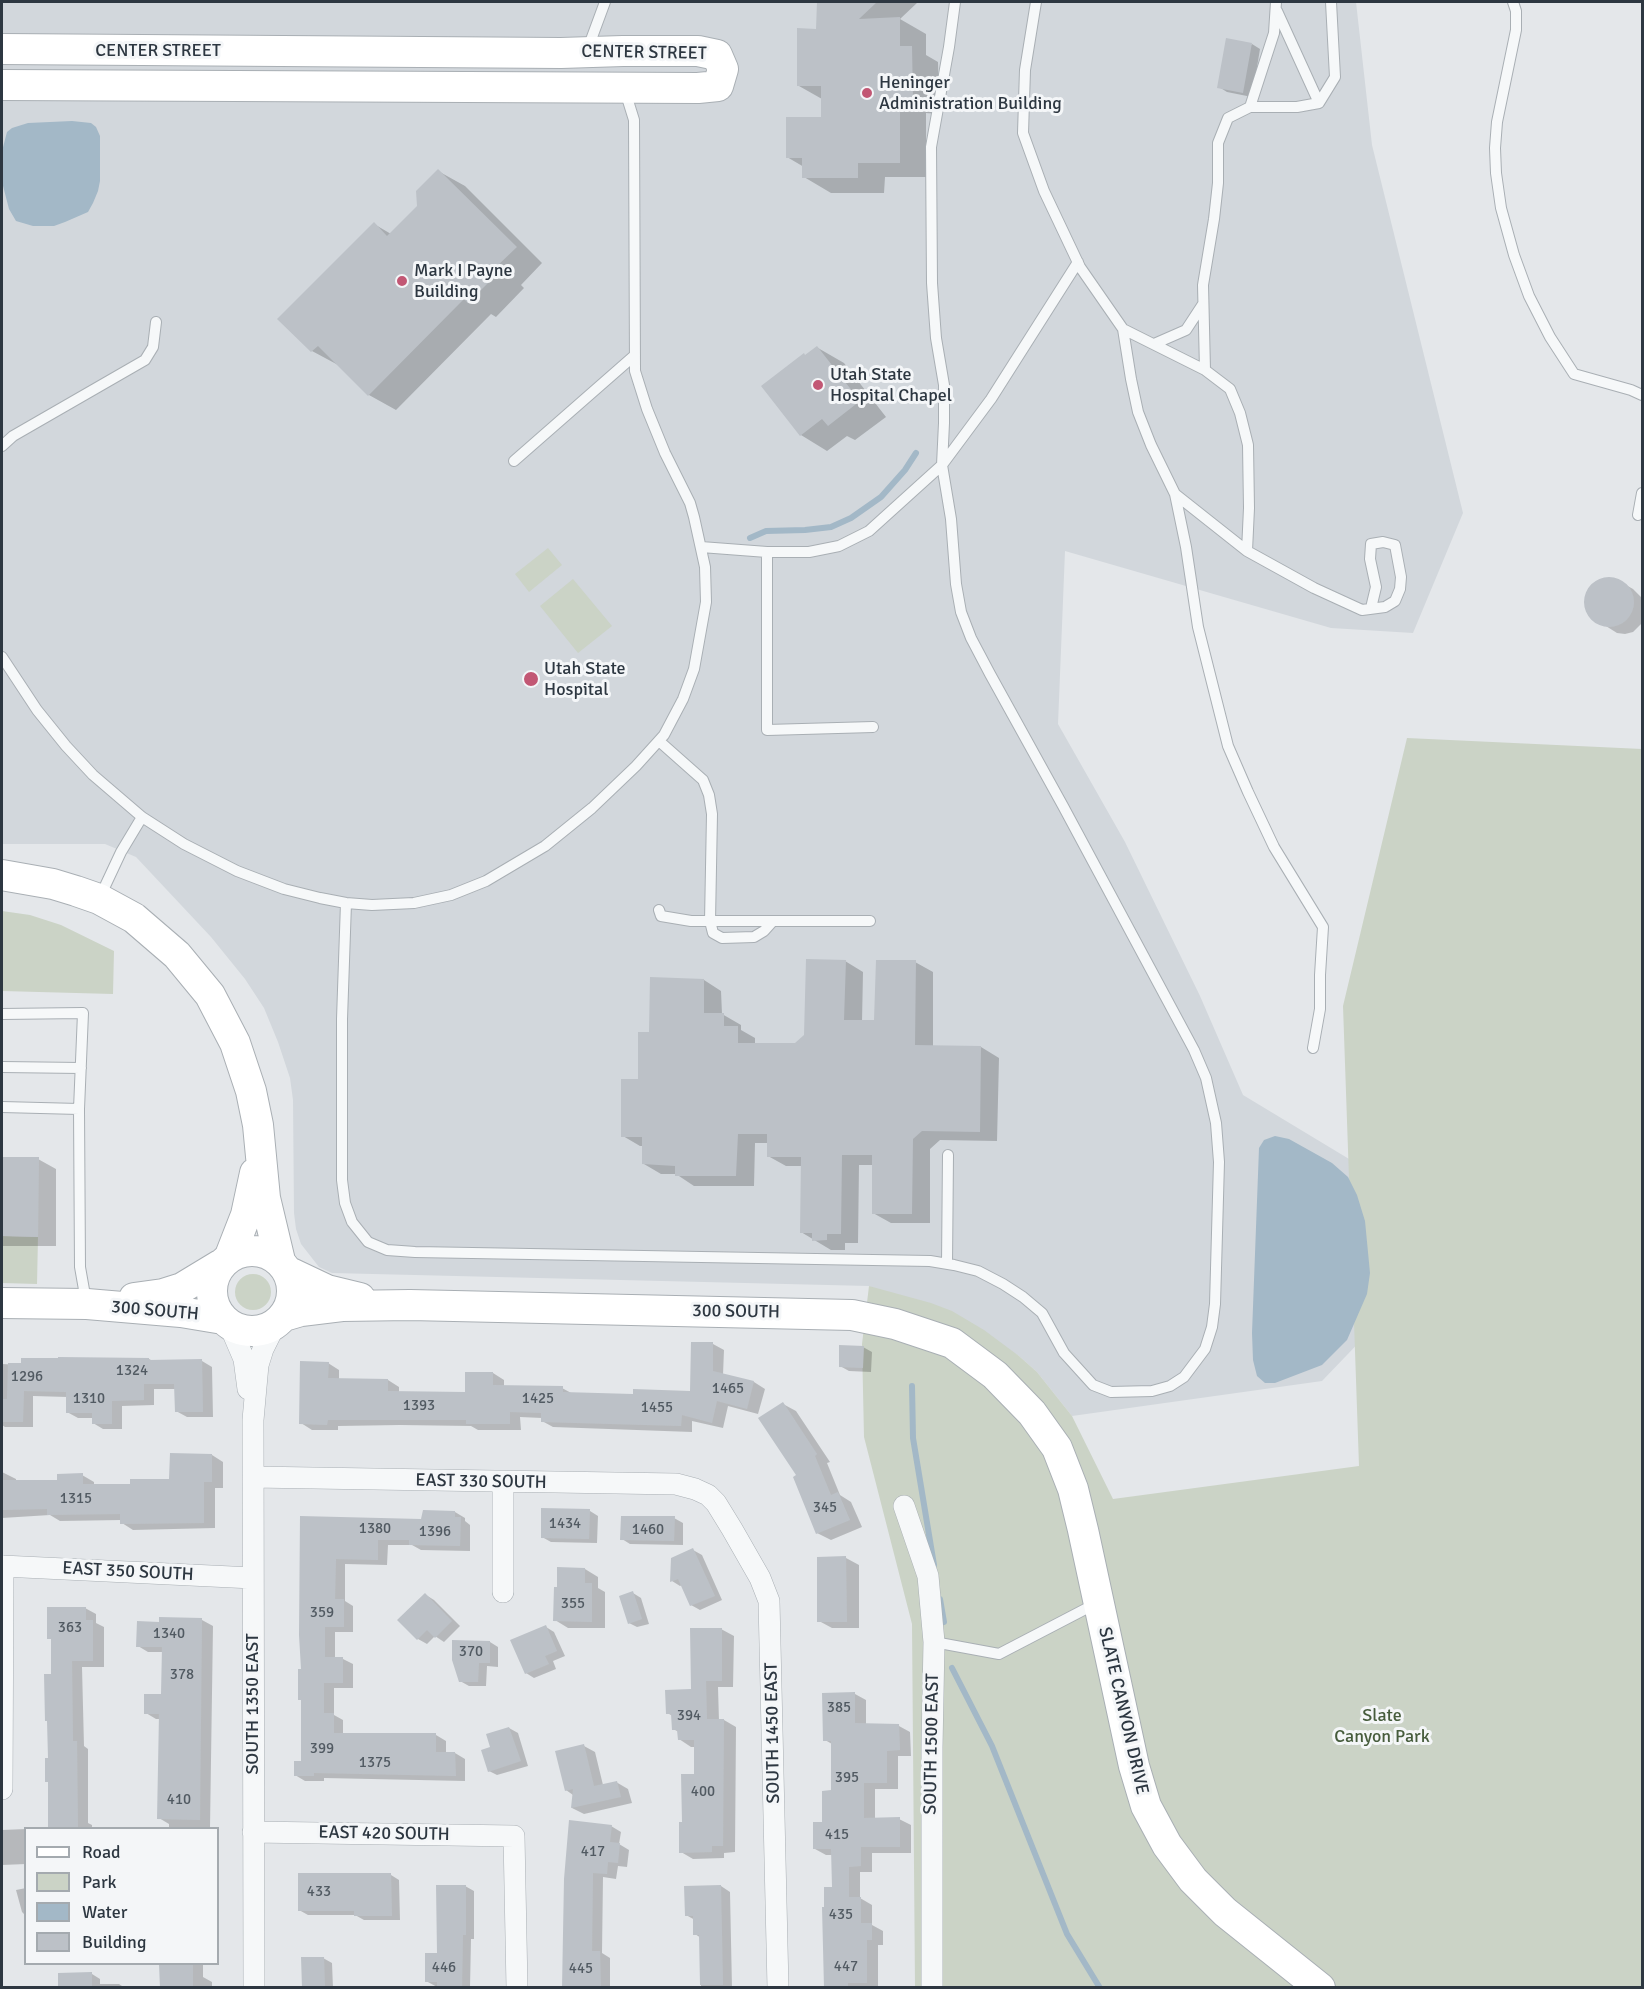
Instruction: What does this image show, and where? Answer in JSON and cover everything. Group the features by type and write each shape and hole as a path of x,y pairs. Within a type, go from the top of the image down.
{"street":[{"name":"CENTER STREET","path":"2,49 698,51 717,55 723,69 718,86 698,88 2,85"},
{"path":"140,50 140,86"},
{"path":"623,51 624,89"},
{"path":"562,87 574,52"},
{"path":"2,874 52,884 99,899 134,918 177,955 210,995 236,1043 251,1091 260,1138 265,1198 284,1267 293,1285 292,1298 280,1320 268,1328 255,1331 241,1330 226,1322 213,1303 211,1290 214,1277 225,1261 246,1215 260,1138"},
{"path":"225,1261 243,1251 256,1250 269,1254 284,1267"},
{"name":"300 SOUTH","path":"87,1304 163,1294 182,1288 225,1261"},
{"name":"300 SOUTH","path":"284,1267 308,1282 349,1297 410,1305"},
{"name":"300 SOUTH","path":"2,1303 87,1304 181,1312 226,1322"},
{"name":"300 SOUTH","path":"280,1320 301,1311 342,1306 410,1305 852,1315 895,1324 952,1343 995,1375 1032,1413"},
{"name":"SOUTH 1350 EAST","path":"254,1988 253,1420 258,1365 263,1349 280,1320"},
{"name":"SOUTH 1350 EAST","path":"226,1322 244,1359 253,1420"},
{"name":"SLATE CANYON DRIVE","path":"1032,1413 1057,1448 1073,1489 1134,1766 1146,1806 1167,1845 1193,1880 1225,1911 1320,1988"},
{"name":"EAST 330 SOUTH","path":"253,1477 676,1484 708,1495"},
{"path":"502,1482 503,1592"},
{"name":"SOUTH 1450 EAST","path":"708,1495 716,1503 738,1539 760,1578 769,1601 778,1988"},
{"name":"SOUTH 1500 EAST","path":"904,1506 928,1576 934,1642 932,1988"},
{"path":"2,1566 2,1789"},
{"name":"EAST 350 SOUTH","path":"2,1566 253,1578"},
{"name":"EAST 420 SOUTH","path":"253,1832 514,1836 517,1988"}],"lane":[{"path":"574,52 605,2"},
{"path":"346,903 342,1019 342,1180 345,1203 352,1222 368,1242 387,1250 415,1252 930,1261 947,1264 978,1271 1023,1297 1042,1313 1064,1353 1093,1384 1111,1392 1152,1391 1170,1386 1184,1377 1205,1349 1212,1327 1215,1304 1219,1162 1216,1123 1206,1078 1194,1050 971,638 961,612 956,584 951,519 942,465 944,385 936,338 932,283 931,147 955,2"},
{"path":"1036,2 1025,70 1023,133 1044,191 1078,262 1124,329 1138,412 1175,494 1186,547 1198,627 1228,746 1274,847 1323,927 1320,1009 1313,1048"},
{"path":"1205,369 1203,285 1218,183 1218,143 1228,118 1250,107 1297,107 1319,103 1335,77 1330,2"},
{"path":"1513,2 1516,11 1515,30 1497,122 1495,148 1496,173 1502,208 1514,255 1534,306 1550,337 1574,374 1642,395"},
{"path":"1276,5 1319,103"},
{"path":"1250,107 1274,33 1276,5"},
{"path":"2,657 37,710 66,746 93,775 142,817 184,844 237,871 284,889 346,903 372,905 414,903 450,895 486,881 545,846 636,766 659,741 672,720 694,669 706,602 705,567 690,503 665,453 635,371 634,120 624,89"},
{"path":"700,548 809,552 839,546 869,531 942,465 991,399 1078,262"},
{"path":"1154,344 1186,330 1203,304"},
{"path":"2,446 13,436 145,360 153,347 156,322"},
{"path":"1124,329 1205,369 1230,389 1240,413 1248,446 1247,551"},
{"path":"514,461 635,355"},
{"path":"1638,515 1642,493"},
{"path":"1175,494 1247,551 1314,588 1362,609 1385,607 1395,601 1400,589 1401,577 1395,546 1383,542 1371,544 1370,559 1376,587 1371,608"},
{"path":"767,552 767,729 873,727"},
{"path":"659,741 703,780 709,795 712,814 710,921 713,933 722,938 754,937 764,931 773,921"},
{"path":"99,899 121,852 142,817"},
{"path":"659,910 661,916 691,921 870,921"},
{"path":"2,1014 83,1013 79,1109 80,1268 87,1304"},
{"path":"2,1067 81,1068"},
{"path":"2,1107 79,1109"},
{"path":"947,1264 948,1155"},
{"path":"934,1642 999,1654 1098,1603"}],"shaded area":[{"name":"Utah State Hospital","path":"2,2 1356,2 1372,145 1463,513 1413,633 1331,628 1065,551 1058,724 1125,842 1200,996 1243,1095 1359,1165 1370,1331 1322,1381 1072,1416 1037,1372 1019,1356 869,1286 332,1273 319,1267 301,1244 296,1229 293,1100 290,1078 264,1008 245,979 211,937 136,857 105,844 2,844"}],"green space":[{"path":"548,548 562,565 529,592 515,574"},
{"path":"573,579 612,626 578,653 540,606"},
{"name":"Slate Canyon Park","path":"1407,738 1642,749 1642,1987 915,1987 912,1624 864,1437 862,1344 869,1286 952,1311 984,1330 1019,1356 1037,1372 1072,1416 1113,1499 1359,1466 1343,1006"},
{"path":"2,911 30,915 61,925 114,951 113,994 2,991"},
{"path":"2,1236 38,1237 37,1284 2,1283"},
{"path":"253,1274 266,1279 271,1292 266,1305 253,1310 240,1305 235,1292 240,1279"}],"water":[{"path":"72,121 91,123 96,127 100,136 100,181 88,212 54,226 33,226 16,221 9,209 2,182 2,151 7,132 28,123"},
{"path":"1275,1136 1289,1139 1332,1163 1348,1177 1357,1195 1365,1221 1370,1273 1367,1294 1347,1340 1322,1365 1275,1383 1265,1383 1257,1376 1253,1360 1252,1333 1259,1148 1264,1140"}],"building":[{"name":"Heninger Administration Building","path":"817,2 877,2 859,19 900,17 900,46 912,46 913,99 900,99 900,163 858,163 858,178 802,178 802,158 786,158 786,117 821,117 821,86 797,86 797,28 816,29"},
{"path":"1226,38 1252,43 1243,93 1217,88"},
{"name":"Mark I Payne Building","path":"438,169 517,247 495,268 499,272 468,303 464,299 368,396 318,346 311,352 277,319 374,222 387,236 417,206 416,191"},
{"name":"Utah State Hospital Chapel","path":"817,346 860,401 828,426 822,419 800,436 761,386 804,353 805,355"},
{"path":"1609,577 1627,584 1634,602 1627,620 1609,627 1591,620 1584,602 1591,584"},
{"path":"806,959 846,960 844,1020 874,1020 876,960 916,960 915,1045 981,1046 980,1132 922,1131 913,1139 912,1214 872,1214 872,1155 842,1155 841,1234 827,1234 827,1240 812,1241 812,1233 800,1233 801,1157 767,1157 767,1134 738,1134 736,1176 675,1176 675,1166 642,1164 642,1137 621,1137 621,1079 638,1079 638,1032 649,1032 650,977 704,979 704,1013 724,1013 724,1026 738,1026 738,1043 795,1043 804,1035"},
{"path":"2,1157 39,1157 38,1237 2,1236"},
{"path":"691,1342 713,1342 713,1371 754,1381 747,1409 717,1401 712,1423 682,1415 681,1426 541,1422 541,1413 510,1412 510,1424 466,1424 466,1420 328,1420 327,1425 299,1424 300,1361 329,1362 328,1378 388,1379 388,1391 465,1392 465,1372 493,1372 493,1385 563,1386 563,1392 633,1394 633,1389 690,1391"},
{"path":"839,1345 864,1346 863,1368 839,1367"},
{"path":"21,1358 202,1359 203,1412 175,1412 174,1384 144,1384 144,1400 112,1401 112,1424 92,1424 92,1413 66,1413 66,1392 24,1391 23,1422 2,1422 2,1399 7,1399 8,1363 21,1363"},
{"path":"783,1402 817,1454 815,1456 831,1495 838,1492 850,1520 816,1534 793,1477 796,1475 758,1418"},
{"path":"170,1453 212,1454 212,1482 204,1482 204,1523 120,1524 120,1514 47,1515 47,1509 2,1510 2,1480 57,1480 57,1474 83,1473 83,1484 130,1484 130,1479 169,1479"},
{"path":"541,1508 590,1509 589,1539 541,1538"},
{"path":"423,1510 455,1511 455,1517 461,1517 460,1546 409,1545 409,1540 378,1540 378,1560 336,1559 335,1599 344,1599 344,1627 325,1627 325,1657 343,1657 343,1683 324,1683 324,1713 334,1713 334,1733 436,1733 436,1752 455,1752 456,1776 314,1773 314,1776 294,1776 294,1761 301,1761 301,1700 298,1700 298,1669 301,1669 300,1516 421,1519"},
{"path":"621,1516 675,1516 674,1541 620,1540"},
{"path":"693,1548 715,1596 690,1606 678,1579 670,1582 671,1558"},
{"path":"846,1556 847,1622 817,1622 817,1557"},
{"path":"557,1567 585,1568 585,1583 592,1583 592,1622 553,1621"},
{"path":"633,1591 642,1619 628,1624 619,1596"},
{"path":"425,1593 452,1621 435,1638 427,1630 417,1640 397,1620"},
{"path":"47,1607 86,1607 86,1620 93,1620 93,1661 72,1661 73,1741 77,1741 78,1827 48,1827 48,1782 45,1782 45,1758 48,1758 44,1674 51,1674 51,1639 47,1639"},
{"path":"159,1617 202,1618 200,1820 157,1819 159,1714 144,1714 144,1694 161,1694 162,1647 136,1647 137,1621 159,1622"},
{"path":"546,1625 557,1651 545,1656 549,1664 525,1674 510,1640"},
{"path":"690,1628 722,1628 722,1681 706,1681 707,1719 724,1719 723,1846 712,1846 712,1852 679,1853 679,1822 682,1822 681,1774 694,1774 694,1740 678,1740 677,1730 672,1730 671,1714 666,1714 665,1690 691,1689"},
{"path":"452,1640 490,1641 490,1663 479,1663 478,1682 459,1682 452,1660"},
{"path":"855,1692 855,1723 899,1724 900,1750 887,1751 887,1783 864,1783 864,1818 900,1817 900,1847 861,1847 861,1866 849,1867 849,1897 861,1897 861,1923 872,1923 872,1940 867,1940 867,1983 848,1983 848,1988 824,1988 822,1907 824,1907 824,1887 832,1887 831,1849 813,1849 813,1822 822,1822 822,1791 831,1790 831,1741 823,1741 822,1693"},
{"path":"509,1727 521,1761 488,1772 481,1750 490,1747 486,1734"},
{"path":"584,1744 594,1786 617,1781 621,1797 571,1808 573,1789 565,1791 555,1751"},
{"path":"569,1820 612,1825 610,1842 620,1843 618,1863 608,1862 607,1874 593,1873 592,1951 600,1951 601,1988 562,1988 564,1879"},
{"path":"298,1873 391,1873 392,1916 354,1916 354,1911 298,1911"},
{"path":"436,1885 466,1885 466,1935 463,1935 462,1988 437,1988 437,1982 425,1982 425,1953 437,1953"},
{"path":"721,1885 723,1985 700,1985 699,1935 693,1935 693,1916 685,1916 684,1886"},
{"path":"301,1957 324,1957 325,1988 302,1988"},
{"path":"159,1965 193,1965 193,1988 160,1988"},
{"path":"92,1972 92,1988 58,1988 58,1973"}],"waterway":[{"path":"750,538 766,531 831,527 851,518 881,497 905,470 916,453"},
{"path":"912,1386 913,1438 934,1565"},
{"path":"940,1599 944,1622"},
{"path":"952,1668 992,1746 1067,1934 1100,1988"}],"place":[{"name":"Heninger Administration Building","path":"867,93"},
{"name":"Mark I Payne Building","path":"402,281"},
{"name":"Utah State Hospital Chapel","path":"818,385"},
{"name":"Utah State Hospital","path":"531,679"}]}
